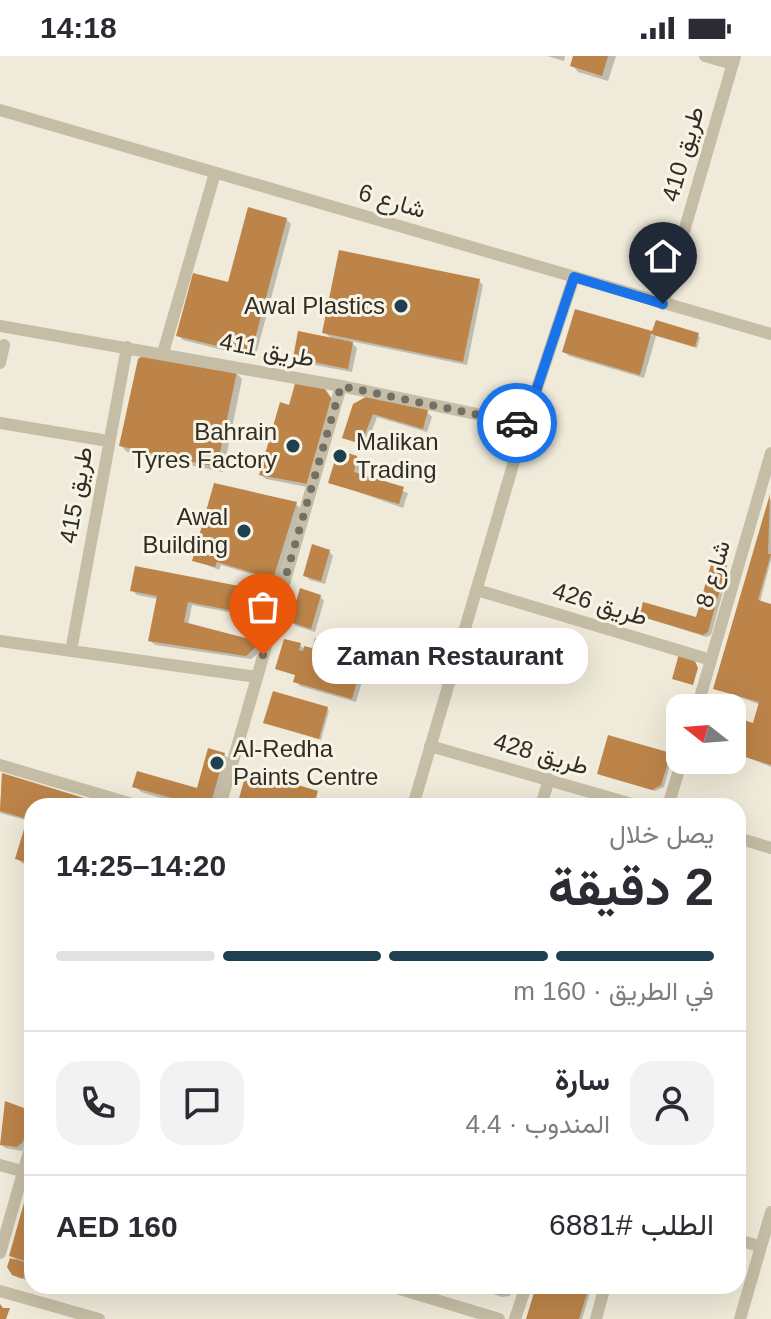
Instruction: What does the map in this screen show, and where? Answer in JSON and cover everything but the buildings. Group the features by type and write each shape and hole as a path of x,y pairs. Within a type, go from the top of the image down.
{"street":[{"name":"طريق 410","path":"663,304 734,60 705,56"},
{"name":"شارع 6","path":"0,110 771,334"},
{"path":"163,353 215,173"},
{"path":"415,798 525,424 574,277"},
{"name":"طريق 411","path":"0,326 341,386 525,424"},
{"path":"0,363 4,345"},
{"name":"طريق 415","path":"71,651 127,347"},
{"path":"222,798 341,386"},
{"path":"0,423 108,441"},
{"name":"شارع 8","path":"701,694 770,459"},
{"name":"طريق 426","path":"477,590 711,660"},
{"path":"0,641 257,677"},
{"name":"طريق 428","path":"430,746 612,798"},
{"path":"0,765 109,798"},
{"path":"670,798 678,774"},
{"path":"543,798 549,779"},
{"path":"746,840 771,848"},
{"path":"0,1165 24,1172"},
{"path":"0,1253 24,1182"},
{"path":"755,1319 741,1317 771,1212"},
{"path":"746,1242 759,1246"},
{"path":"0,1291 99,1319"},
{"path":"416,1294 499,1319"},
{"path":"515,1319 523,1294"},
{"path":"596,1319 603,1294"}],"way so far":[{"path":"263,655 341,386 517,423"}],"place":[{"name":"Awal Plastics","path":"401,306"},
{"name":"Bahrain Tyres Factory","path":"293,446"},
{"name":"Malikan Trading","path":"340,456"},
{"name":"Awal Building","path":"244,531"},
{"name":"Zaman Restaurant","path":"263,655"},
{"name":"Al-Redha Paints Centre","path":"217,763"}],"route":[{"path":"517,423 525,424 574,277 663,304"}]}
